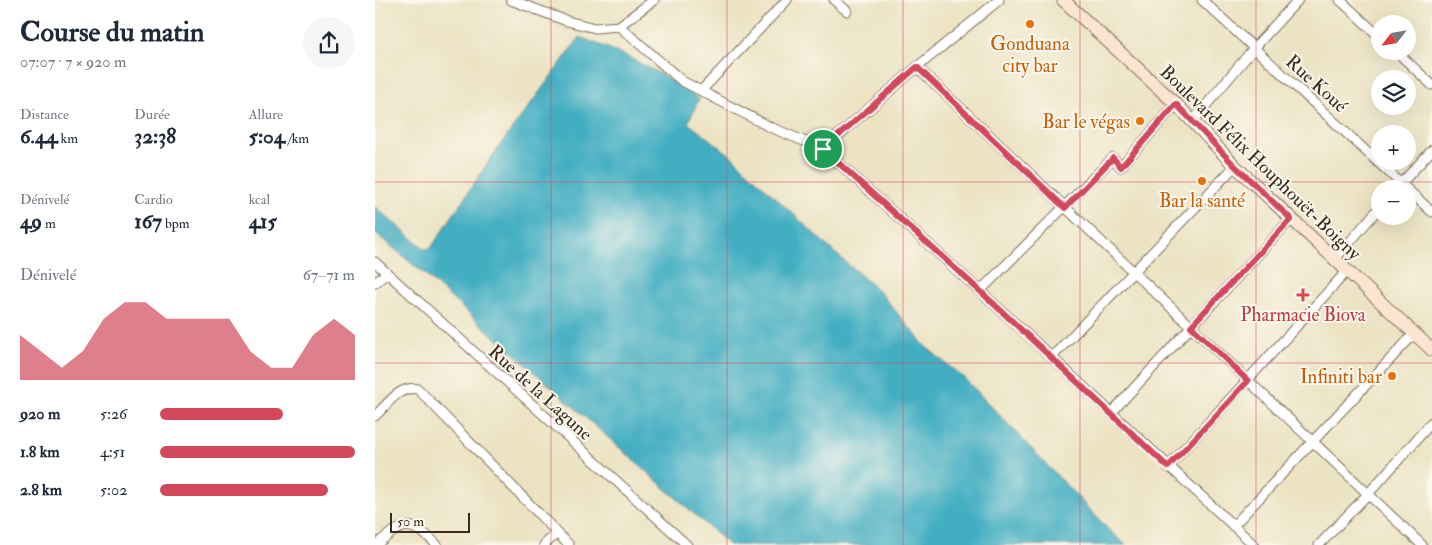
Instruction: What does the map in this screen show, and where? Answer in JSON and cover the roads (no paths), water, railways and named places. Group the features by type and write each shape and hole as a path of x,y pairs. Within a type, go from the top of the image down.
{"street":[{"path":"511,0 525,3 595,28 619,26 655,0"},
{"path":"701,91 787,0"},
{"path":"834,0 847,11"},
{"path":"823,149 917,67 999,0"},
{"name":"Boulevard Félix Houphouët-Boigny","path":"1063,0 1176,104 1235,166 1432,350"},
{"name":"Rue Koué","path":"1202,0 1393,180"},
{"path":"1192,122 1254,48 1298,0"},
{"path":"1341,0 1371,28"},
{"path":"619,26 659,63 682,81 770,127 823,149 1052,357 1254,545"},
{"path":"1406,60 1432,85"},
{"path":"917,67 1422,545"},
{"path":"980,291 1113,158 1121,167 1176,104"},
{"path":"1404,180 1432,150"},
{"path":"1052,357 1132,271 1235,166"},
{"name":"Rue Koué","path":"1416,199 1432,212"},
{"path":"1335,259 1371,217"},
{"path":"1111,413 1291,219"},
{"name":"Rue de la Lagune","path":"375,262 687,545"},
{"path":"1168,467 1347,271"},
{"path":"375,283 387,273"},
{"path":"1233,526 1414,334"},
{"path":"375,416 402,390 418,389 569,545"},
{"path":"1319,545 1368,494 1432,422"},
{"path":"376,545 395,529 407,526 421,530 437,545"},
{"path":"544,545 557,533"}],"water":[{"path":"580,37 642,64 671,80 699,99 688,123 728,153 835,253 878,290 926,347 965,379 1109,530 1126,545 729,545 423,273 375,233 375,207 425,249 431,248 495,152"}],"place":[{"name":"Gonduana city bar","path":"1030,24"},
{"name":"Bar le végas","path":"1140,121"},
{"name":"Bar la santé","path":"1202,181"},
{"name":"Pharmacie Biova","path":"1303,295"},
{"name":"Infiniti bar","path":"1392,376"}]}
